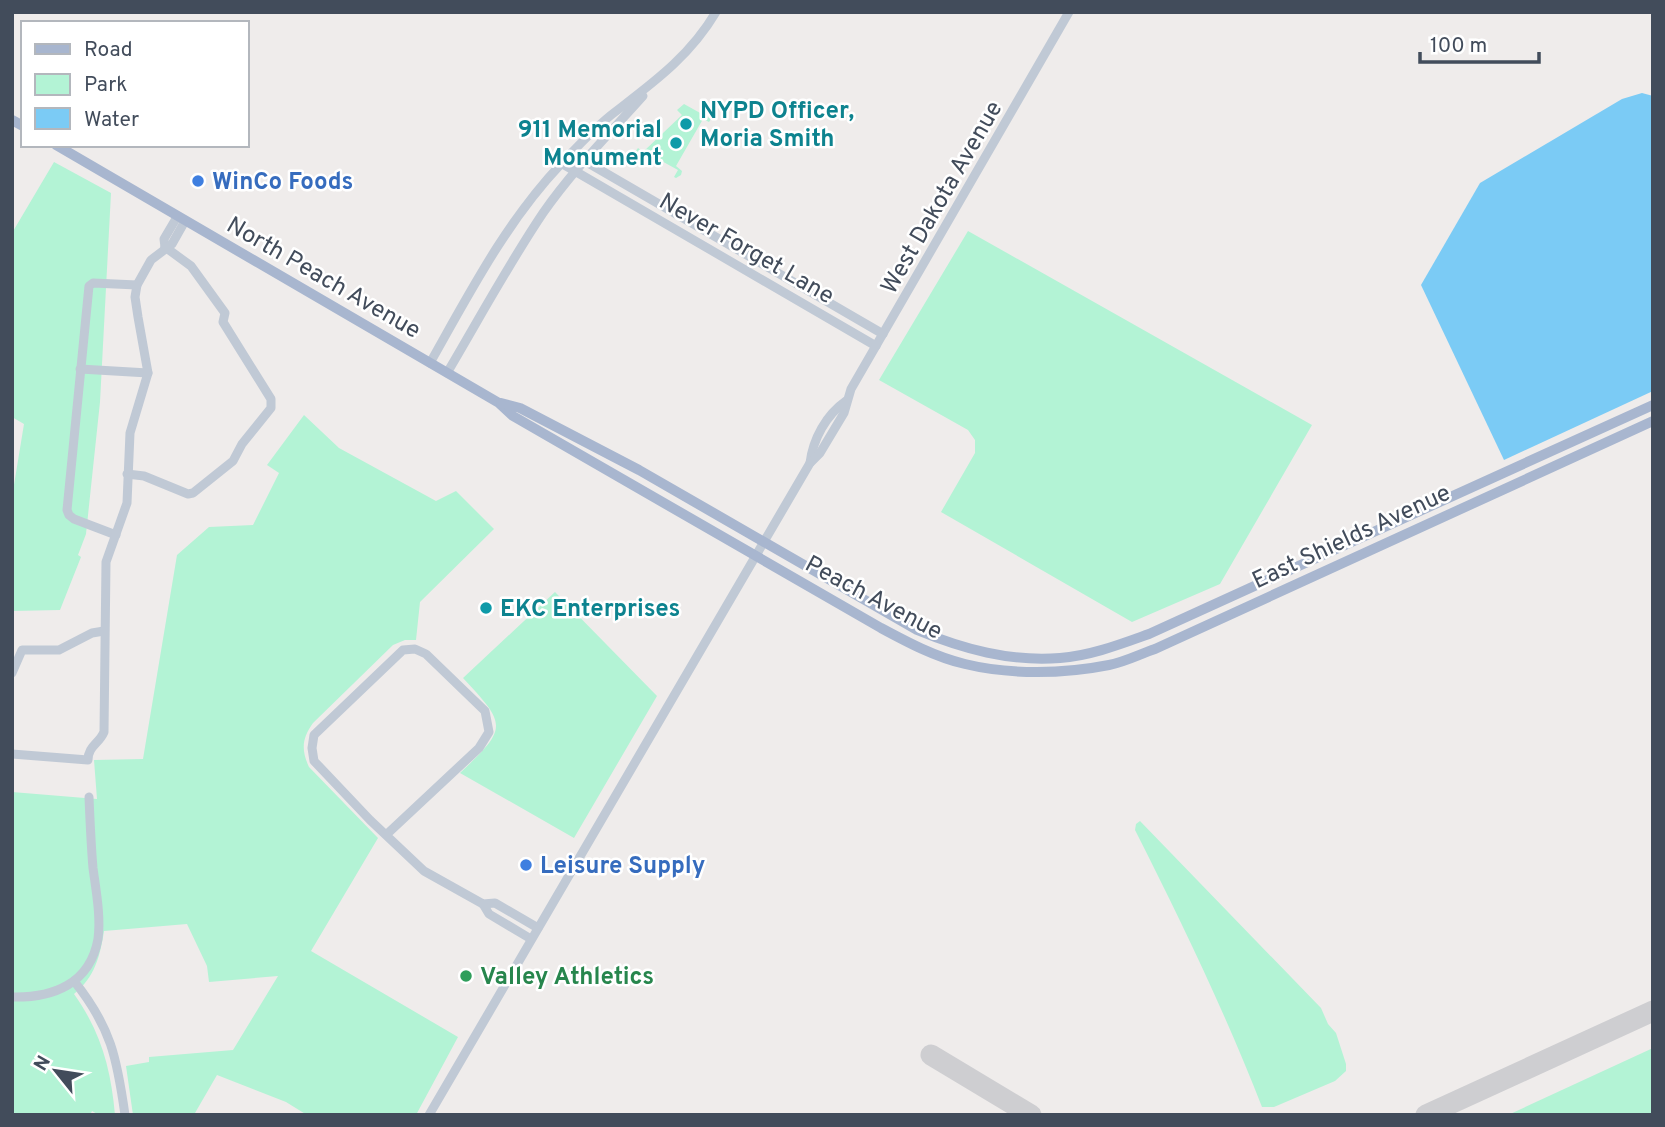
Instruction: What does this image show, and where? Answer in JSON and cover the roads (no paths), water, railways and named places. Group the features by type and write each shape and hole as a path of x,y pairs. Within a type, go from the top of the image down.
{"main road":[{"name":"North Peach Avenue","path":"59,147 499,403 513,416 755,556"},
{"name":"North Peach Avenue","path":"499,403 520,408 627,464 763,541"},
{"name":"East Shields Avenue","path":"1061,658 1109,648 1149,634 1653,405"},
{"name":"East Shields Avenue","path":"1061,671 1111,665 1155,649 1653,421"},
{"name":"Peach Avenue","path":"763,541 917,630 944,641 999,657 1061,658"},
{"name":"Peach Avenue","path":"755,556 881,628 933,654 998,670 1061,671"},
{"path":"1179,619 1187,634"}],"street":[{"path":"447,373 544,212 584,160 656,81 689,50 716,12"},
{"name":"West Dakota Avenue","path":"429,1115 810,463 811,448 832,411 846,401 1069,12"},
{"path":"430,363 510,228 561,163 612,114 656,81"},
{"name":"Never Forget Lane","path":"572,153 883,334"},
{"name":"Never Forget Lane","path":"561,163 876,346"},
{"path":"127,474 144,476 188,494 193,493 233,461 242,444 271,408 271,399 223,322 225,313 191,266 165,247 164,239 181,219"},
{"path":"12,754 88,760 92,746 104,732 105,571 127,503 130,433 148,373 135,297 137,285 151,260 165,247"},
{"path":"116,535 74,519 67,510 89,286 93,283 137,285"},
{"path":"80,369 148,373"},
{"path":"12,673 22,650 59,650 92,633 104,631"},
{"path":"386,835 480,748 489,732 485,711 426,654 415,649 403,650 314,735 314,761 386,835 424,871 483,904 495,904 538,928"},
{"path":"12,996 47,995 74,981 90,961 98,938 89,797"},
{"path":"483,904 489,914 531,939"},
{"path":"74,981 96,1010 112,1043 125,1115"}],"water":[{"path":"1642,93 1653,96 1653,391 1504,460 1421,285 1480,183 1622,99"}],"place":[{"name":"NYPD Officer, Moria Smith","path":"686,124"},
{"name":"911 Memorial Monument","path":"676,143"},
{"name":"WinCo Foods","path":"198,181"},
{"name":"EKC Enterprises","path":"486,608"},
{"name":"Leisure Supply","path":"526,865"},
{"name":"Valley Athletics","path":"466,976"}]}
